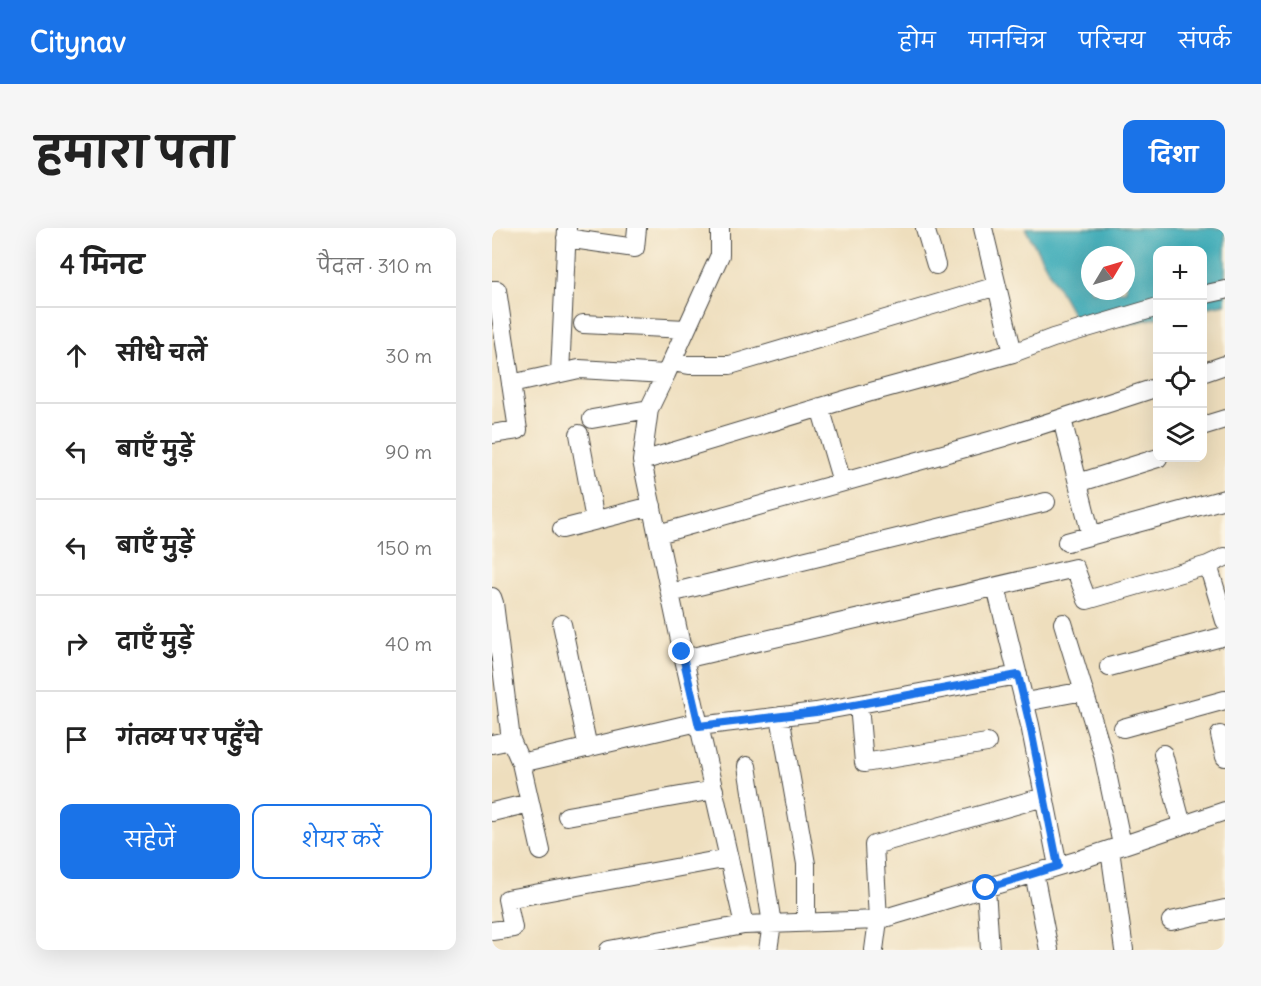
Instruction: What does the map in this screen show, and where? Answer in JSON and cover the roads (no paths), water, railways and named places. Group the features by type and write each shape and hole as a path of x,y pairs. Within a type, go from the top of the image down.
{"street":[{"path":"560,373 566,233 635,248 637,228"},
{"path":"720,228 720,255 649,409 642,461 744,925"},
{"path":"925,228 936,265"},
{"path":"983,228 1013,353"},
{"path":"511,384 579,369 730,365 997,286"},
{"path":"492,290 497,290 518,430 492,434"},
{"path":"1207,294 1225,290"},
{"path":"642,461 820,407 1013,353 1053,338 1153,308"},
{"path":"583,324 686,328"},
{"path":"1207,372 1225,365"},
{"path":"658,534 1004,437 1153,389"},
{"path":"820,407 842,482"},
{"path":"592,419 649,409"},
{"path":"1062,419 1090,536"},
{"path":"1207,425 1225,419"},
{"path":"579,434 595,520"},
{"path":"1078,483 1153,460"},
{"path":"1067,542 1225,499"},
{"path":"670,593 1046,502"},
{"path":"561,528 652,506"},
{"path":"684,659 1075,568 1087,600 1208,565 1225,557"},
{"path":"1208,565 1224,612"},
{"path":"996,587 1025,702 1058,866"},
{"path":"492,597 499,701 521,764 541,851"},
{"path":"1063,623 1103,754 1116,847 1124,950"},
{"path":"562,624 588,748"},
{"path":"1109,667 1225,636"},
{"path":"521,764 698,724 859,705 1018,675"},
{"path":"1025,702 1084,691"},
{"path":"1123,728 1225,700"},
{"path":"859,705 864,763 987,743"},
{"path":"780,716 806,864 806,923"},
{"path":"1220,735 1225,757"},
{"path":"492,744 511,740"},
{"path":"1162,754 1182,825"},
{"path":"747,766 772,924 768,950"},
{"path":"567,816 714,790"},
{"path":"874,950 878,920 874,845 1044,797"},
{"path":"492,812 530,803"},
{"path":"609,950 744,925 878,920 1058,866 1225,811"},
{"path":"492,931 513,928 507,899 729,858"},
{"path":"1034,873 1049,950"},
{"path":"986,888 990,950"},
{"path":"1172,921 1225,909"}],"water":[{"path":"1025,228 1225,228 1225,304 1207,307 1207,246 1153,246 1153,319 1124,325 1076,320"}]}
